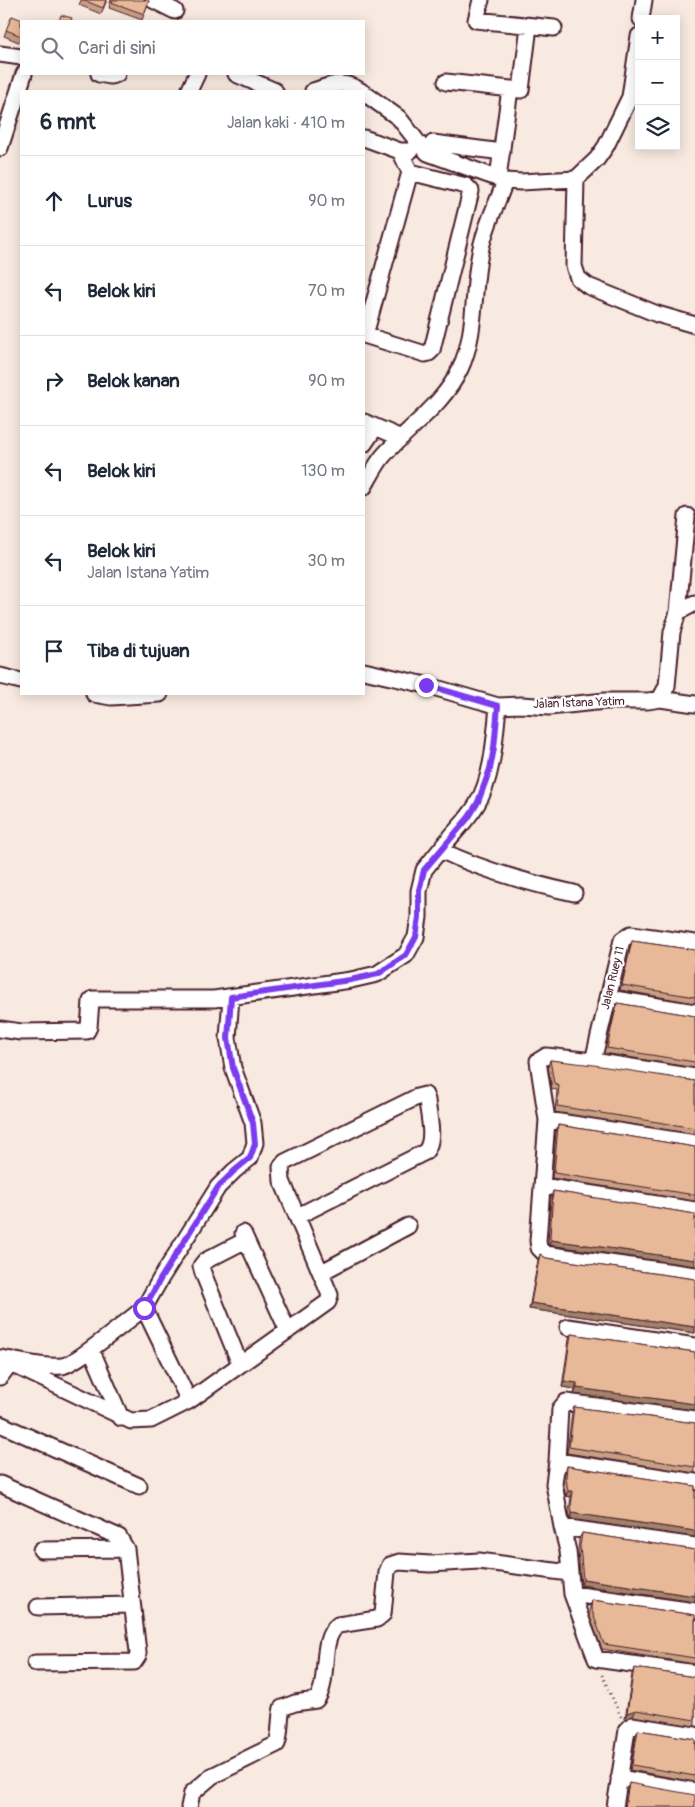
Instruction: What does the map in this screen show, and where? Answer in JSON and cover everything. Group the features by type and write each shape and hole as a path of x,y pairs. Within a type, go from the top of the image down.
{"street":[{"path":"153,0 174,11"},
{"path":"481,0 476,20 554,28"},
{"path":"642,15 644,0"},
{"path":"446,82 521,90 529,26"},
{"path":"0,54 20,57"},
{"path":"365,94 399,118 426,144 428,153 501,180 521,182 576,179 606,146 630,97 635,60"},
{"path":"0,148 24,75"},
{"path":"189,90 197,75"},
{"path":"238,75 273,90"},
{"path":"316,90 336,83 353,86 359,90"},
{"path":"365,485 383,456 444,394 460,368 474,312 478,264 483,239 501,180 502,152 510,89"},
{"path":"365,138 400,151 412,150 426,144 502,152"},
{"path":"365,331 410,172 400,151"},
{"path":"365,335 425,354 432,350 471,190 466,186 410,172"},
{"path":"576,179 574,266 578,278 597,290 657,314 695,325"},
{"path":"365,440 369,425 401,438"},
{"path":"660,699 667,686 672,632 678,612 687,516"},
{"path":"678,612 695,603"},
{"name":"Jalan Istana Yatim","path":"365,672 426,685 498,706 549,707 605,701 648,701 660,699 695,704"},
{"path":"0,676 20,681"},
{"path":"100,695 111,697 130,695"},
{"path":"0,1029 21,1032 87,1031 91,1001 93,1000 214,999 350,980 378,974 406,955 416,937 419,917 419,891 424,870 469,817 478,802 490,769 498,706"},
{"path":"440,850 538,885 574,893"},
{"name":"Jalan Ruey 11","path":"593,1061 622,940 625,936 631,934 695,943"},
{"path":"2,1367 32,1364 64,1366 145,1310 161,1278 218,1187 250,1158 255,1144 253,1123 233,1068 228,1038 231,997"},
{"path":"608,998 695,1012"},
{"path":"695,1077 593,1061 546,1056 538,1061 547,1120 539,1248 545,1254 695,1275"},
{"path":"2,1367 13,1366 20,1368 131,1422 151,1420 188,1401 328,1302 330,1295 322,1272 298,1216 280,1174 280,1167 285,1162 417,1097 424,1096 427,1100 430,1139 428,1149 425,1152 298,1216"},
{"path":"547,1120 695,1143"},
{"path":"542,1186 695,1210"},
{"path":"322,1272 408,1226"},
{"path":"240,1364 203,1273 201,1266 205,1261 244,1236 288,1331"},
{"path":"145,1310 188,1401"},
{"path":"568,1327 695,1346"},
{"path":"95,1358 121,1418"},
{"path":"695,1419 566,1402 560,1409 554,1484 568,1551 572,1594 596,1659 695,1673"},
{"path":"0,1424 139,1486"},
{"path":"557,1461 695,1482"},
{"path":"0,1484 118,1537 126,1549 138,1656 134,1662 34,1663"},
{"path":"562,1527 695,1546"},
{"path":"41,1550 126,1549"},
{"path":"189,1807 192,1793 212,1776 278,1744 280,1736 279,1720 282,1708 316,1700 319,1696 329,1637 333,1628 338,1625 377,1619 383,1614 387,1572 390,1565 399,1562 430,1564 479,1561 569,1573"},
{"path":"572,1594 695,1610"},
{"path":"38,1607 132,1605"},
{"path":"615,1807 626,1730 632,1725 695,1735"},
{"path":"619,1778 695,1791"}],"path":[{"path":"596,1659 626,1730"}],"building":[{"path":"83,0 106,0 103,8"},
{"path":"111,0 149,1 144,14 111,2"},
{"path":"61,15 72,18 71,20 59,20"},
{"path":"12,16 22,20 20,20 20,36 6,30"},
{"path":"632,941 695,950 695,997 622,985"},
{"path":"617,1003 695,1016 695,1062 607,1048"},
{"path":"550,1060 695,1081 695,1128 557,1106 559,1085 554,1083"},
{"path":"558,1125 695,1147 695,1195 554,1173"},
{"path":"553,1191 695,1214 695,1260 551,1240"},
{"path":"540,1254 546,1258 695,1279 695,1327 531,1303"},
{"path":"571,1334 695,1352 695,1404 577,1388 577,1383 564,1381"},
{"path":"574,1407 695,1423 695,1467 569,1447"},
{"path":"567,1466 695,1486 695,1531 572,1513 573,1491 568,1491"},
{"path":"582,1533 695,1550 695,1596 583,1579 580,1546"},
{"path":"592,1600 695,1615 695,1658 604,1644 591,1608"},
{"path":"634,1668 695,1677 695,1720 636,1710 627,1713"},
{"path":"638,1730 695,1739 695,1776 632,1765"},
{"path":"629,1783 695,1795 695,1807 625,1807"}],"route":[{"path":"144,1308 207,1203 218,1187 250,1158 255,1144 253,1123 233,1068 228,1038 231,997 350,980 378,974 406,955 416,937 419,917 419,891 424,870 449,838 469,817 478,802 490,769 498,706 426,685"}]}
